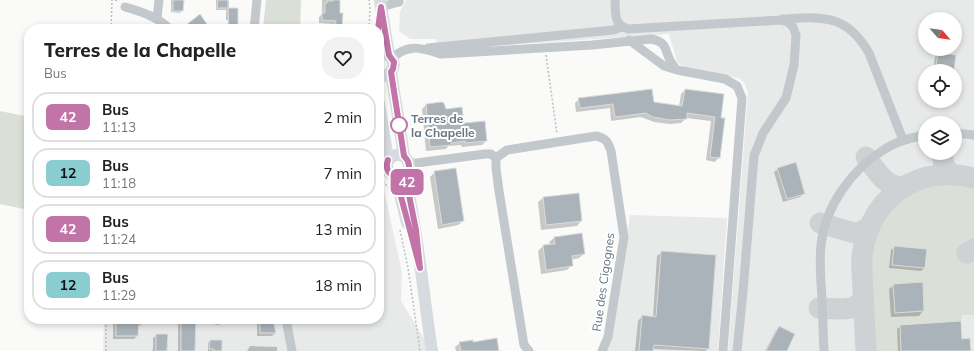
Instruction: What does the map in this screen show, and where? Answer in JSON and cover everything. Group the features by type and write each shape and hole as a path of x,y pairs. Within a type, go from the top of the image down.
{"main road":[{"path":"379,24 381,4"},
{"path":"381,4 383,24"},
{"path":"384,30 387,55 394,65 391,72 432,351"},
{"path":"384,76 391,72"},
{"path":"384,135 388,160 387,171 389,174 404,168"},
{"path":"388,160 394,155 401,155 404,168"}],"street":[{"path":"157,18 159,0"},
{"path":"255,24 257,0"},
{"path":"381,4 388,6 399,2 399,0"},
{"path":"615,0 616,21 622,27 628,29 816,17 826,18 840,23 854,33 863,42 902,140"},
{"path":"125,7 157,18 164,24"},
{"path":"737,351 754,156 763,134 786,98 794,65 796,35 793,27 788,22 781,20"},
{"path":"387,55 408,49 423,49 613,30 622,27"},
{"path":"423,49 441,54 592,45 629,40 651,39 659,40 664,45 671,62 677,70"},
{"path":"629,40 664,66 677,70 725,79 737,86 742,98 723,351"},
{"path":"962,133 974,135"},
{"name":"Rue des Cigognes","path":"496,158 507,150 596,136 604,138 608,142 611,151 624,237 608,337 602,351"},
{"path":"824,351 820,260 823,233 828,216 837,198 856,173 885,149 902,140 918,137"},
{"path":"404,168 485,154 491,154 496,158 499,191 524,345 529,351"},
{"path":"287,324 292,351"}],"path":[{"path":"111,24 112,0"},
{"path":"369,0 369,24"},
{"path":"544,47 559,142"},
{"path":"384,182 389,190"},
{"path":"399,226 408,268 420,351"},
{"path":"106,324 106,351"}],"shaded area":[{"path":"266,0 301,0 300,24 264,24"},
{"path":"406,0 974,0 974,351 728,351 748,92 744,83 739,78 692,70 682,66 677,61 669,34 437,50 436,39 410,39 399,31 400,12"},
{"path":"0,111 24,116 24,209 0,204"},
{"path":"943,181 974,185 974,240 963,247 967,251 970,259 974,257 974,315 962,315 961,321 900,325 901,351 874,351 869,263 871,240 876,227 892,206 907,193 930,184"},
{"path":"384,191 402,272 401,301 432,351 103,351 104,324 384,324"},
{"path":"630,215 727,218 718,351 598,351 606,337 622,276"}],"building":[{"path":"173,0 184,0 183,11 173,11"},
{"path":"218,0 228,0 228,8 217,8"},
{"path":"340,0 340,13 343,13 342,24 336,24 336,21 322,20 322,13 325,13 325,3 327,3 327,1"},
{"path":"228,8 238,8 238,24 229,24"},
{"path":"200,14 207,24 187,24"},
{"path":"938,56 956,56 955,64 936,64"},
{"path":"652,89 654,102 682,106 685,89 724,94 721,118 725,118 720,158 710,157 715,117 687,113 687,119 670,120 653,117 646,113 615,117 613,104 580,108 578,98"},
{"path":"444,103 446,109 462,107 464,123 485,121 487,141 465,143 465,141 451,143 451,145 430,147 426,104"},
{"path":"796,162 805,194 787,199 777,168"},
{"path":"456,168 464,221 442,225 434,171"},
{"path":"579,193 582,221 546,225 543,197"},
{"path":"582,233 585,254 572,256 573,266 546,270 543,245 555,244 554,237"},
{"path":"894,246 927,249 925,268 892,265"},
{"path":"661,251 716,255 709,349 654,345 653,351 639,351 642,315 656,317"},
{"path":"923,282 924,311 895,313 893,284"},
{"path":"961,321 962,339 970,338 971,351 901,351 900,325"},
{"path":"116,324 139,324 138,336 116,336"},
{"path":"181,324 196,324 195,351 181,351"},
{"path":"260,324 274,324 276,333 260,333"},
{"path":"779,326 795,334 787,351 766,351"},
{"path":"156,334 168,334 167,351 156,351"},
{"path":"497,338 499,351 461,351 459,342 473,340 473,342"},
{"path":"210,340 222,340 222,351 214,351 214,349 209,349"}],"taxiway":[{"path":"866,157 882,178 887,182 892,185 904,186"},
{"path":"943,160 944,166 951,174"},
{"path":"866,351 862,257 867,234 876,214 890,197 917,180 949,174 974,178"},
{"path":"820,223 854,233 859,233 868,228"},
{"path":"967,253 974,249"},
{"path":"819,308 850,308 860,303 863,298"}],"bus line":[{"name":"42","path":"379,24 381,7 384,24"},
{"name":"42","path":"384,25 389,55 394,62 391,72 404,156 409,164 409,170 405,175 416,230 420,268 396,178 389,174 386,168 388,160"}],"place":[{"name":"Terres de la Chapelle","path":"399,125"}]}
